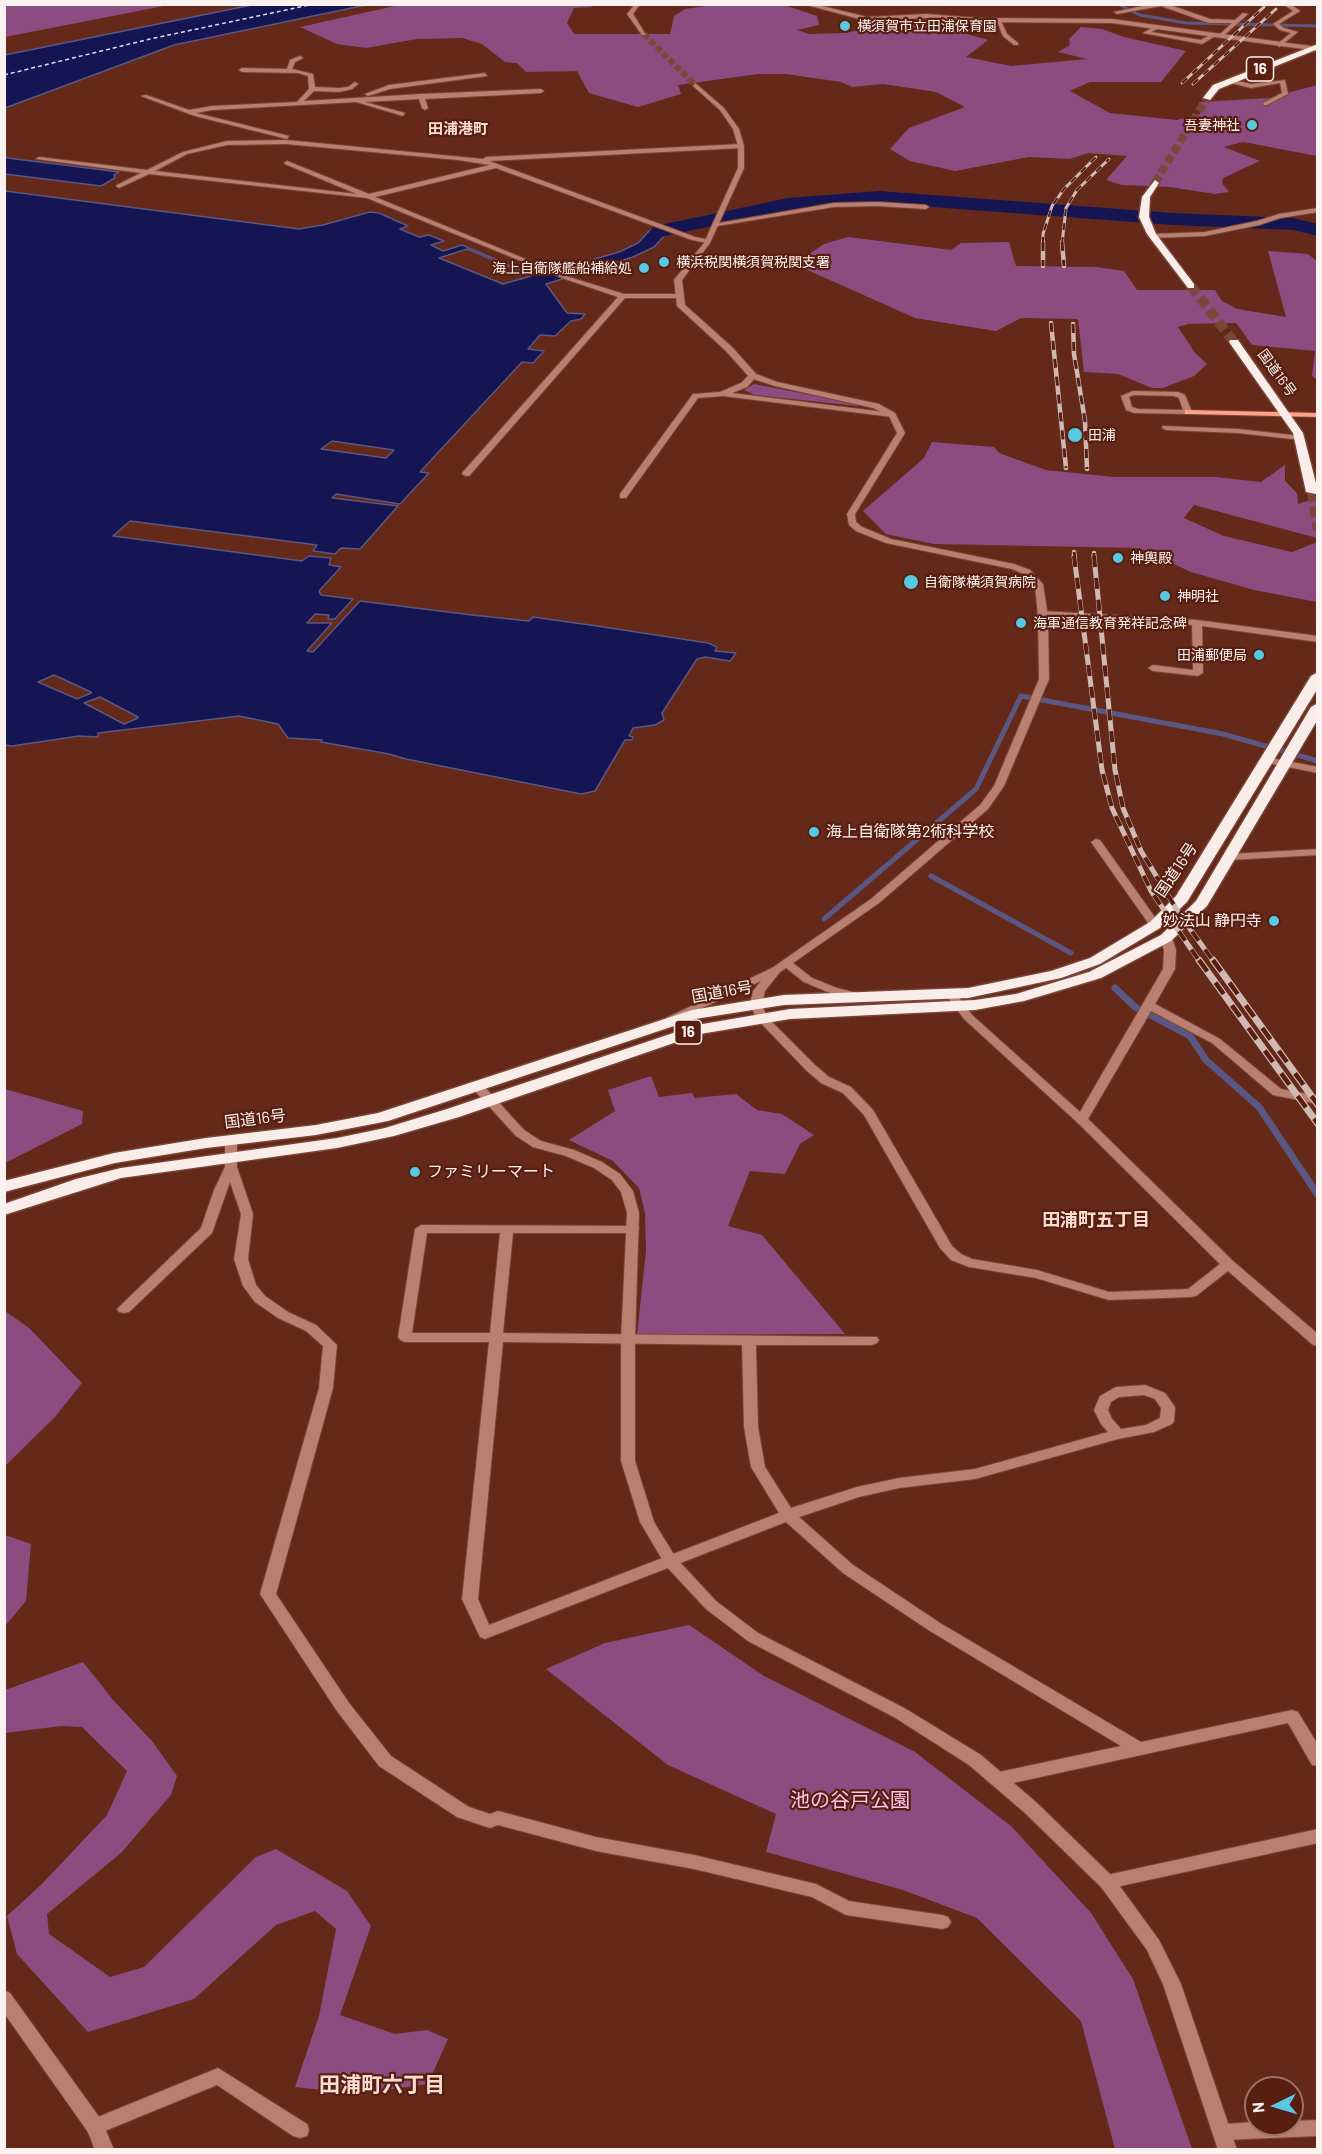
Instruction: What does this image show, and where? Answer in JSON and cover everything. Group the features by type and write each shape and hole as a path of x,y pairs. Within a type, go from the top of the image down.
{"highway":[{"name":"16","path":"1207,98 1216,87 1229,81 1316,48"},
{"path":"1155,183 1146,197 1144,217 1153,236 1191,286"},
{"name":"国道16号","path":"1234,342 1301,438 1312,492"},
{"name":"国道16号","path":"1160,932 1317,676"},
{"name":"国道16号","path":"4,1187 114,1158 316,1130 382,1118 692,1015 1018,998 1095,975 1202,903 1317,707"},
{"name":"国道16号","path":"4,1210 82,1183 121,1173 231,1162 388,1132 489,1100 662,1040 758,1011 784,1000 861,997 956,1000"}],"main road":[{"path":"1188,412 1317,414"}],"street":[{"path":"638,4 630,14 644,34"},
{"path":"805,4 850,17 867,19 927,16 998,20 1112,21 1279,45 1316,48"},
{"path":"1108,4 1117,12"},
{"path":"1279,45 1295,32 1282,29 1276,24 1297,11 1285,4"},
{"path":"1117,12 1162,5 1209,21 1237,22"},
{"path":"1112,21 1117,12"},
{"path":"1221,36 1245,14"},
{"path":"998,20 1005,35 1016,44"},
{"path":"1157,27 1146,33 1202,42 1214,35"},
{"path":"289,71 292,61 300,58"},
{"path":"470,77 472,68"},
{"path":"242,69 289,71 311,75 312,90"},
{"path":"422,74 433,81"},
{"path":"350,100 389,87 485,75"},
{"path":"399,76 410,84"},
{"path":"1229,81 1251,86 1283,81 1285,94 1264,104"},
{"path":"299,103 312,90 339,90 350,88 355,84"},
{"path":"651,1027 781,966 875,901 984,807 999,786 1044,679 1039,584 1027,572 1014,567 889,541 859,529 852,523 850,514 901,433 892,414 876,406 775,384 753,376 729,349 681,306 678,296 678,280 707,241 741,168 741,146 729,120 696,85"},
{"path":"339,90 350,100 403,114"},
{"path":"189,112 212,108 540,91"},
{"path":"144,96 189,112 294,139 286,142"},
{"path":"421,96 425,108"},
{"path":"119,186 202,147 247,141 286,142 473,159 741,146"},
{"path":"39,159 365,197 496,165"},
{"path":"473,159 496,165 694,239 707,241"},
{"path":"287,163 365,197 567,278 622,296 678,296"},
{"path":"718,220 834,205 877,204 926,207"},
{"path":"1153,236 1205,234 1279,216 1317,210"},
{"path":"466,474 622,296"},
{"path":"721,394 744,385 753,376"},
{"path":"1188,412 1137,411 1129,408 1125,396 1133,393 1175,394 1182,397 1188,412 1188,429"},
{"path":"623,496 696,396 721,394 892,414"},
{"path":"1166,428 1255,432 1301,438"},
{"path":"1042,614 1197,622 1317,639"},
{"path":"1153,668 1198,673 1197,622"},
{"path":"1270,754 1317,770"},
{"path":"1082,1120 1169,969 1170,950 1160,932 1096,842"},
{"path":"1230,857 1317,852"},
{"path":"781,966 834,991 861,997"},
{"path":"781,966 759,991 758,1011 811,1068 825,1080 847,1090 869,1113 947,1248 956,1257 969,1263 1036,1274 1109,1296 1191,1293 1228,1264"},
{"path":"956,1000 968,1017 1082,1120 1228,1264 1317,1342"},
{"path":"1149,1005 1216,1041 1277,1092 1317,1100"},
{"path":"478,1087 520,1133 537,1144 570,1153 598,1165 616,1178 627,1191 633,1213 628,1340 628,1461 647,1522 670,1562 711,1605 753,1636 936,1734 999,1779 1107,1882 1153,1945 1172,1984 1226,2141 1317,2127"},
{"path":"231,1140 231,1162 247,1214 241,1259 250,1286 260,1299 283,1315 311,1328 330,1345 326,1388 268,1594 343,1707 385,1761 463,1812 490,1821 498,1818 596,1844 694,1862 816,1891 846,1908 942,1922"},
{"path":"124,1309 207,1230 231,1162"},
{"path":"633,1229 421,1229 405,1337 872,1340"},
{"path":"507,1230 470,1599 485,1632 788,1515 856,1492 899,1483 975,1474 1118,1434"},
{"path":"749,1340 751,1427 758,1467 788,1515 848,1569 935,1627 1139,1749"},
{"path":"999,1779 1292,1716 1317,1760"},
{"path":"1107,1882 1317,1836"},
{"path":"4,1998 95,2127 105,2150"},
{"path":"95,2127 218,2076 300,2130"}],"green space":[{"path":"5,4 169,4 169,5 5,37"},
{"path":"589,4 592,7 574,8 567,23 574,34 670,34 674,16 685,9 712,5 781,4 817,16 819,25 797,30 809,34 846,33 900,20 929,23 988,40 966,57 1011,66 1087,59 1058,52 1070,45 1069,39 1081,27 1102,29 1124,37 1186,51 1161,82 1090,82 1070,91 1110,113 1177,120 1200,114 1199,102 1269,98 1317,85 1317,156 1243,142 1224,147 1260,161 1223,178 1222,183 1229,192 1215,194 1170,187 1122,185 1106,180 1127,156 1088,153 1070,159 1029,157 955,171 910,161 890,149 909,128 965,107 936,92 883,84 852,87 841,82 786,74 758,74 678,85 681,94 638,107 589,93 577,71 526,72 517,63 505,62 482,44 462,38 417,39 366,48 337,44 300,27 399,5"},
{"path":"848,237 951,250 961,243 1009,242 1016,266 1096,267 1124,271 1137,290 1215,290 1222,301 1237,309 1286,317 1268,251 1308,254 1317,261 1317,380 1312,376 1315,351 1252,345 1236,323 1188,324 1178,327 1195,353 1207,364 1194,376 1163,388 1152,388 1118,374 1084,372 1078,319 1021,318 996,331 915,318 794,264 824,244"},
{"path":"754,384 858,406 755,395 744,390"},
{"path":"932,442 994,447 999,453 1046,470 1114,477 1216,477 1261,482 1285,465 1285,481 1297,493 1298,504 1317,498 1317,538 1194,505 1184,518 1224,536 1292,552 1317,542 1317,602 1254,590 1191,572 1139,548 933,544 886,534 863,511 924,458"},
{"path":"651,1076 659,1097 692,1093 695,1098 736,1094 757,1110 782,1114 814,1135 800,1144 785,1174 750,1171 728,1226 762,1235 845,1334 637,1335 646,1251 645,1213 639,1188 613,1161 569,1140 615,1111 608,1090"},
{"path":"5,1089 83,1111 82,1124 5,1163"},
{"path":"5,1311 29,1328 82,1383 55,1417 5,1466"},
{"path":"5,1535 31,1544 26,1601 5,1626"},
{"name":"池の谷戸公園","path":"689,1625 764,1676 915,1752 1011,1826 1091,1913 1133,1979 1192,2149 1115,2149 1081,2021 977,1918 903,1890 766,1852 776,1814 668,1765 546,1669 605,1643"},
{"path":"83,1662 114,1701 152,1741 177,1776 171,1795 121,1853 47,1914 49,1934 110,1977 144,1967 256,1857 276,1849 347,1891 371,1926 340,2015 395,2034 427,2030 448,2039 428,2084 358,2094 295,2087 319,2016 336,1929 315,1911 276,1925 194,1999 88,2032 17,1954 7,1916 42,1884 107,1815 127,1771 82,1727 61,1726 5,1733 5,1690"}],"shaded area":[{"path":"252,5 366,5 174,45 5,108 5,55"},
{"path":"5,157 119,172 114,175 115,178 101,186 5,174"},
{"path":"5,191 299,229 370,212 379,213 408,226 400,229 419,237 429,235 444,241 431,245 443,251 462,245 533,275 619,252 638,243 650,230 710,215 707,223 665,235 654,247 633,257 546,284 567,313 585,314 581,319 571,321 555,336 540,335 528,349 544,351 533,363 522,362 420,472 429,473 400,504 336,494 332,498 398,506 360,549 341,548 335,554 313,551 317,545 130,521 113,536 302,561 309,556 331,558 329,565 341,567 319,591 321,595 353,599 335,619 328,619 329,615 315,614 307,623 332,623 307,651 313,652 360,601 529,621 533,617 708,643 717,647 715,651 736,653 730,661 705,657 697,659 662,713 664,720 655,725 633,728 629,736 633,737 632,740 625,740 595,791 581,794 321,742 322,740 288,738 278,724 239,716 98,733 98,737 79,736 12,746 5,745","holes":["467,249 531,276 503,284 439,258","332,441 394,450 386,458 321,449","54,675 91,693 77,699 38,682","100,697 138,718 124,724 84,703"]}],"waterway":[{"path":"1118,4 1140,15 1186,23 1318,26"},
{"path":"660,231 788,204 879,197 1173,219 1293,224 1318,230"},
{"path":"824,919 976,789 1021,696 1223,734 1318,761"},
{"path":"931,876 1071,953"},
{"path":"1115,988 1135,1007 1190,1036 1206,1060 1259,1107 1318,1195"}],"ferry route":[{"path":"4,75 150,39 314,4"}],"tunnel":[{"path":"644,34 695,85"},
{"path":"1155,183 1207,98"},
{"path":"1191,286 1234,342"},
{"path":"1312,492 1318,530"}],"railway":[{"path":"1182,83 1264,7"},
{"path":"1193,84 1276,9"},
{"path":"1043,266 1043,234 1052,206 1064,189 1096,157"},
{"path":"1062,243 1066,208 1077,190 1109,159"},
{"path":"1062,243 1064,266"},
{"path":"1051,323 1066,468"},
{"path":"1073,324 1074,354 1085,421 1087,469"},
{"path":"1074,552 1075,557"},
{"path":"1074,556 1102,770 1112,808 1151,891 1200,962"},
{"path":"1094,556 1115,770 1123,808 1141,851 1180,915 1214,962"},
{"path":"1199,960 1318,1124"},
{"path":"1213,960 1318,1105"}],"place":[{"name":"横須賀市立田浦保育園","path":"845,26"},
{"name":"吾妻神社","path":"1252,125"},
{"name":"横浜税関横須賀税関支署","path":"664,262"},
{"name":"海上自衛隊艦船補給処","path":"644,268"},
{"name":"田浦","path":"1075,435"},
{"name":"神輿殿","path":"1118,558"},
{"name":"自衛隊横須賀病院","path":"911,582"},
{"name":"神明社","path":"1165,596"},
{"name":"海軍通信教育発祥記念碑","path":"1021,623"},
{"name":"田浦郵便局","path":"1259,655"},
{"name":"海上自衛隊第2術科学校","path":"814,832"},
{"name":"妙法山 静円寺","path":"1274,921"},
{"name":"ファミリーマート","path":"415,1172"}],"district":[{"name":"田浦港町","path":"458,129"},
{"name":"田浦町五丁目","path":"1096,1220"},
{"name":"田浦町六丁目","path":"382,2085"}]}
